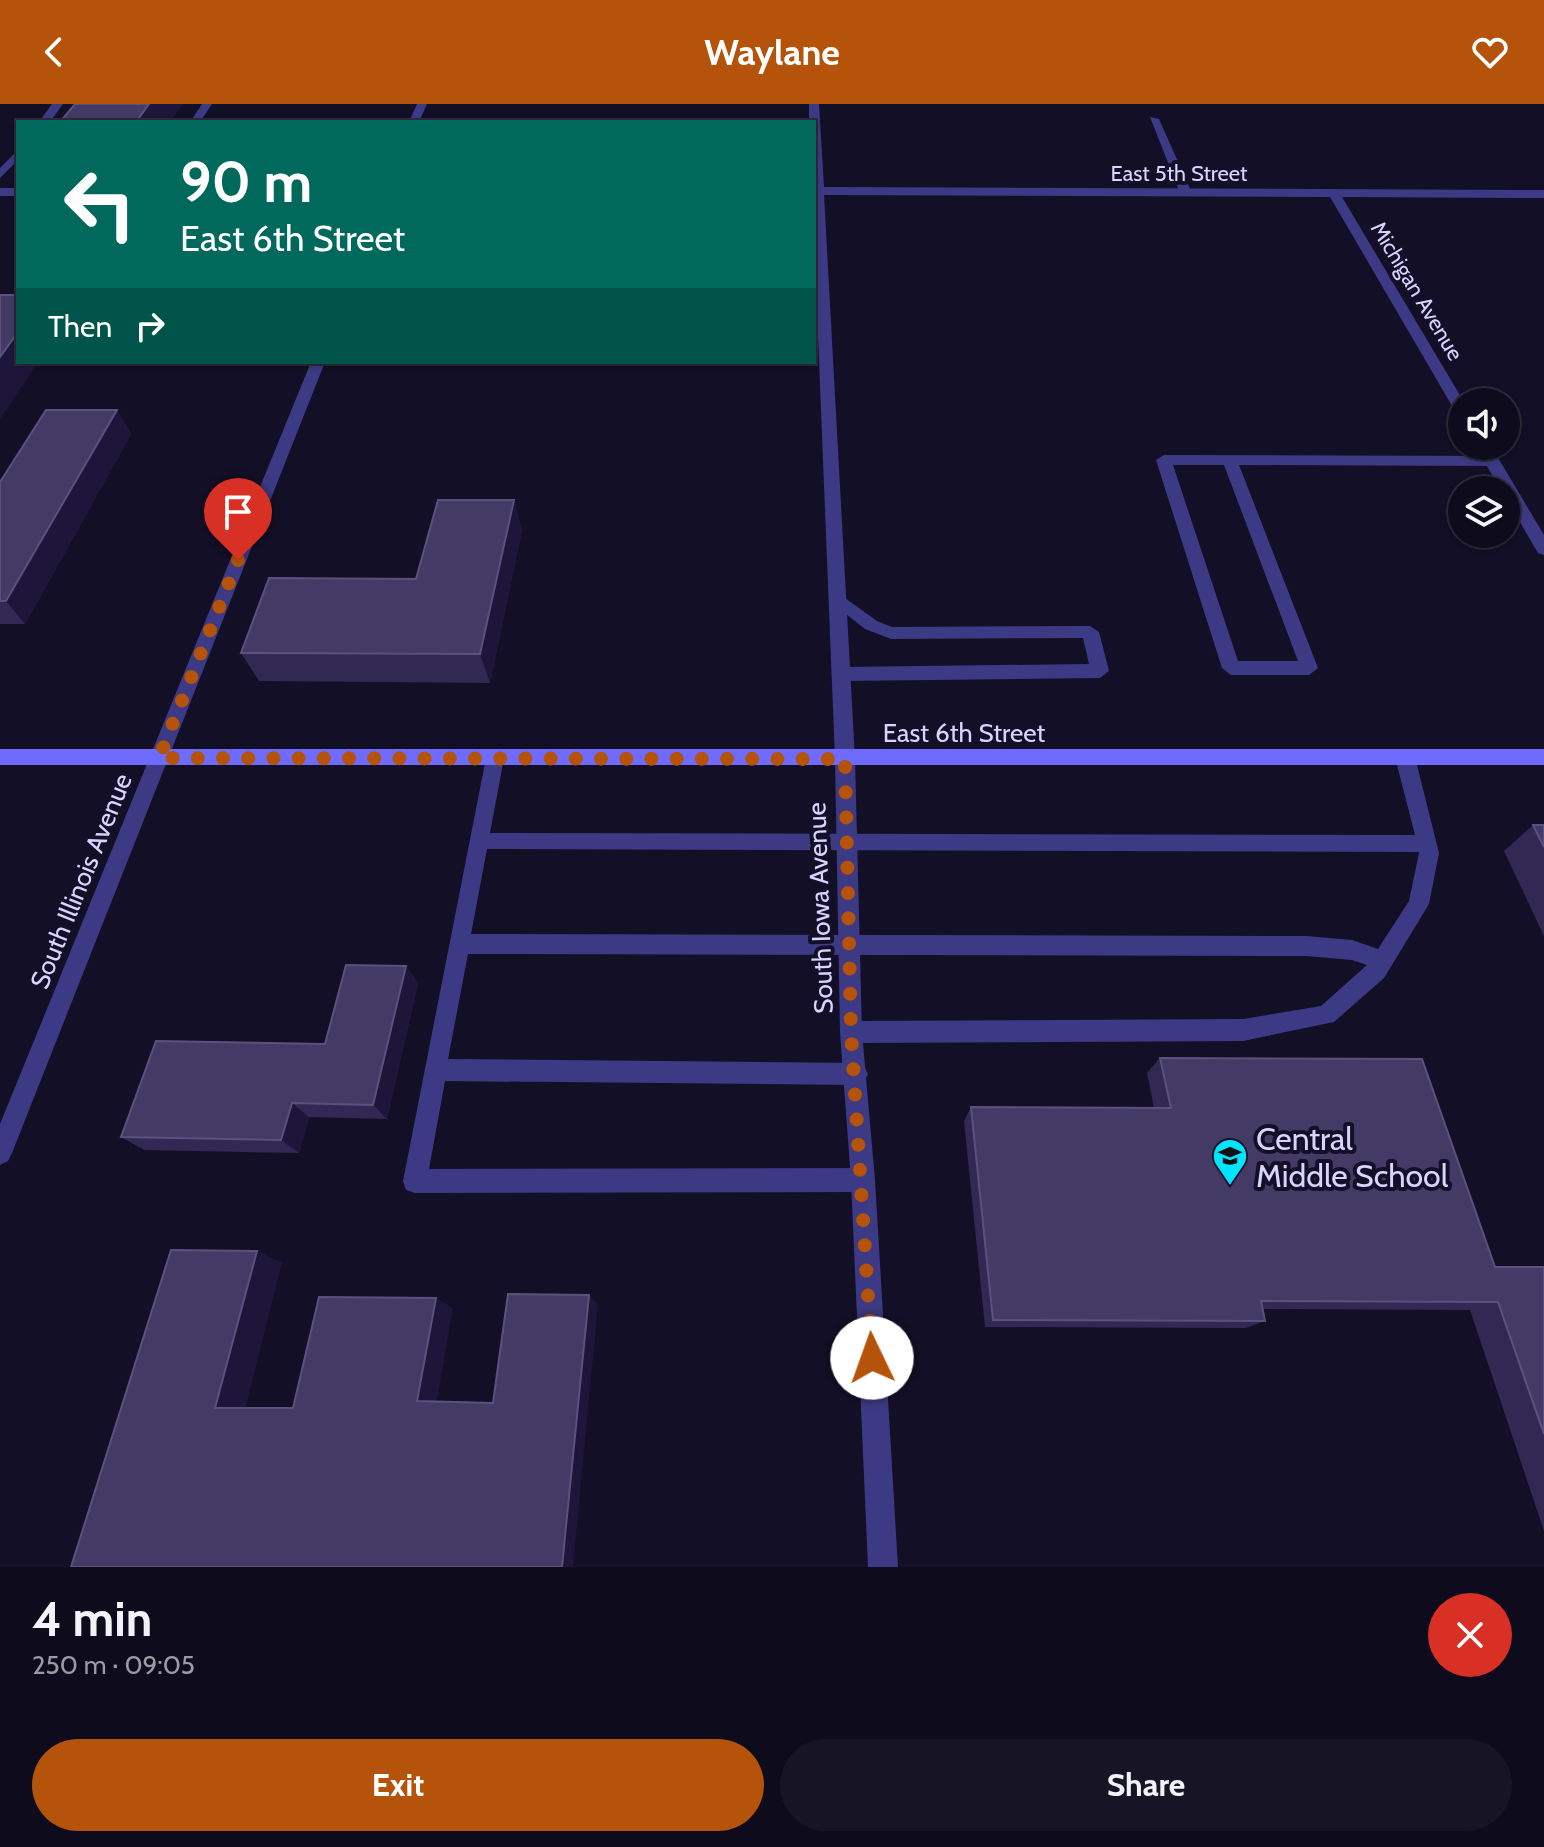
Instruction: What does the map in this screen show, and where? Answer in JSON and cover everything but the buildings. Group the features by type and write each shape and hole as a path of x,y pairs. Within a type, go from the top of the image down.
{"street":[{"path":"46,120 58,104"},
{"path":"1154,119 1186,193"},
{"path":"0,175 16,155"},
{"name":"East 5th Street","path":"816,191 1544,194"},
{"name":"South Iowa Avenue","path":"816,191 845,759 851,1032 863,1180 883,1567"},
{"name":"Michigan Avenue","path":"1334,194 1448,388"},
{"name":"South Illinois Avenue","path":"0,1153 317,364"},
{"path":"1230,461 1309,668 1231,668 1164,460 1492,461 1544,549"},
{"path":"838,599 871,625 891,633 1090,632 1100,671 841,674"},
{"name":"East 6th Street","path":"0,757 1544,757"},
{"path":"851,1032 1243,1030 1326,1015 1376,971 1419,904 1429,853 1405,757"},
{"path":"494,758 415,1181 863,1180"},
{"path":"479,841 1425,844"},
{"path":"459,944 1306,946 1352,950 1382,960"},
{"path":"435,1070 856,1074"}],"place":[{"name":"Central Middle School","path":"1230,1187"}],"route":[{"path":"238,560 159,758 845,759 851,1032 872,1358"}]}
